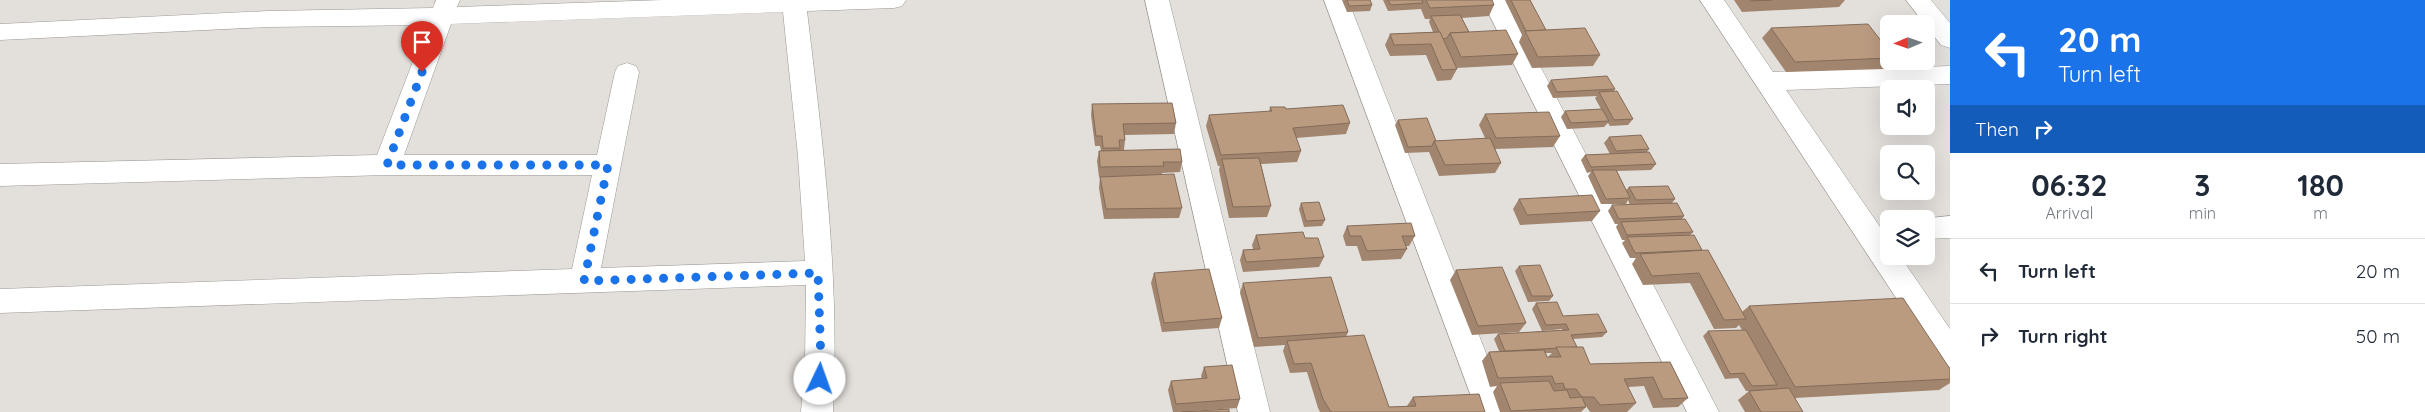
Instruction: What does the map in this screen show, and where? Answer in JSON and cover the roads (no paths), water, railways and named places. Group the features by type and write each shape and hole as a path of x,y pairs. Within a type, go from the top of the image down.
{"street":[{"path":"0,32 445,8 894,0"},
{"path":"1157,0 1254,412"},
{"path":"1336,0 1493,412"},
{"path":"1494,0 1703,412"},
{"path":"1712,0 1767,81 1879,230 1950,354"},
{"path":"1918,0 1950,39"},
{"path":"794,3 817,225 821,362 816,412"},
{"path":"387,165 445,8"},
{"path":"584,281 627,72"},
{"path":"1767,81 1950,75"},
{"path":"0,174 387,165 608,165"},
{"path":"1935,228 1950,227"},
{"path":"0,301 818,273"}]}
